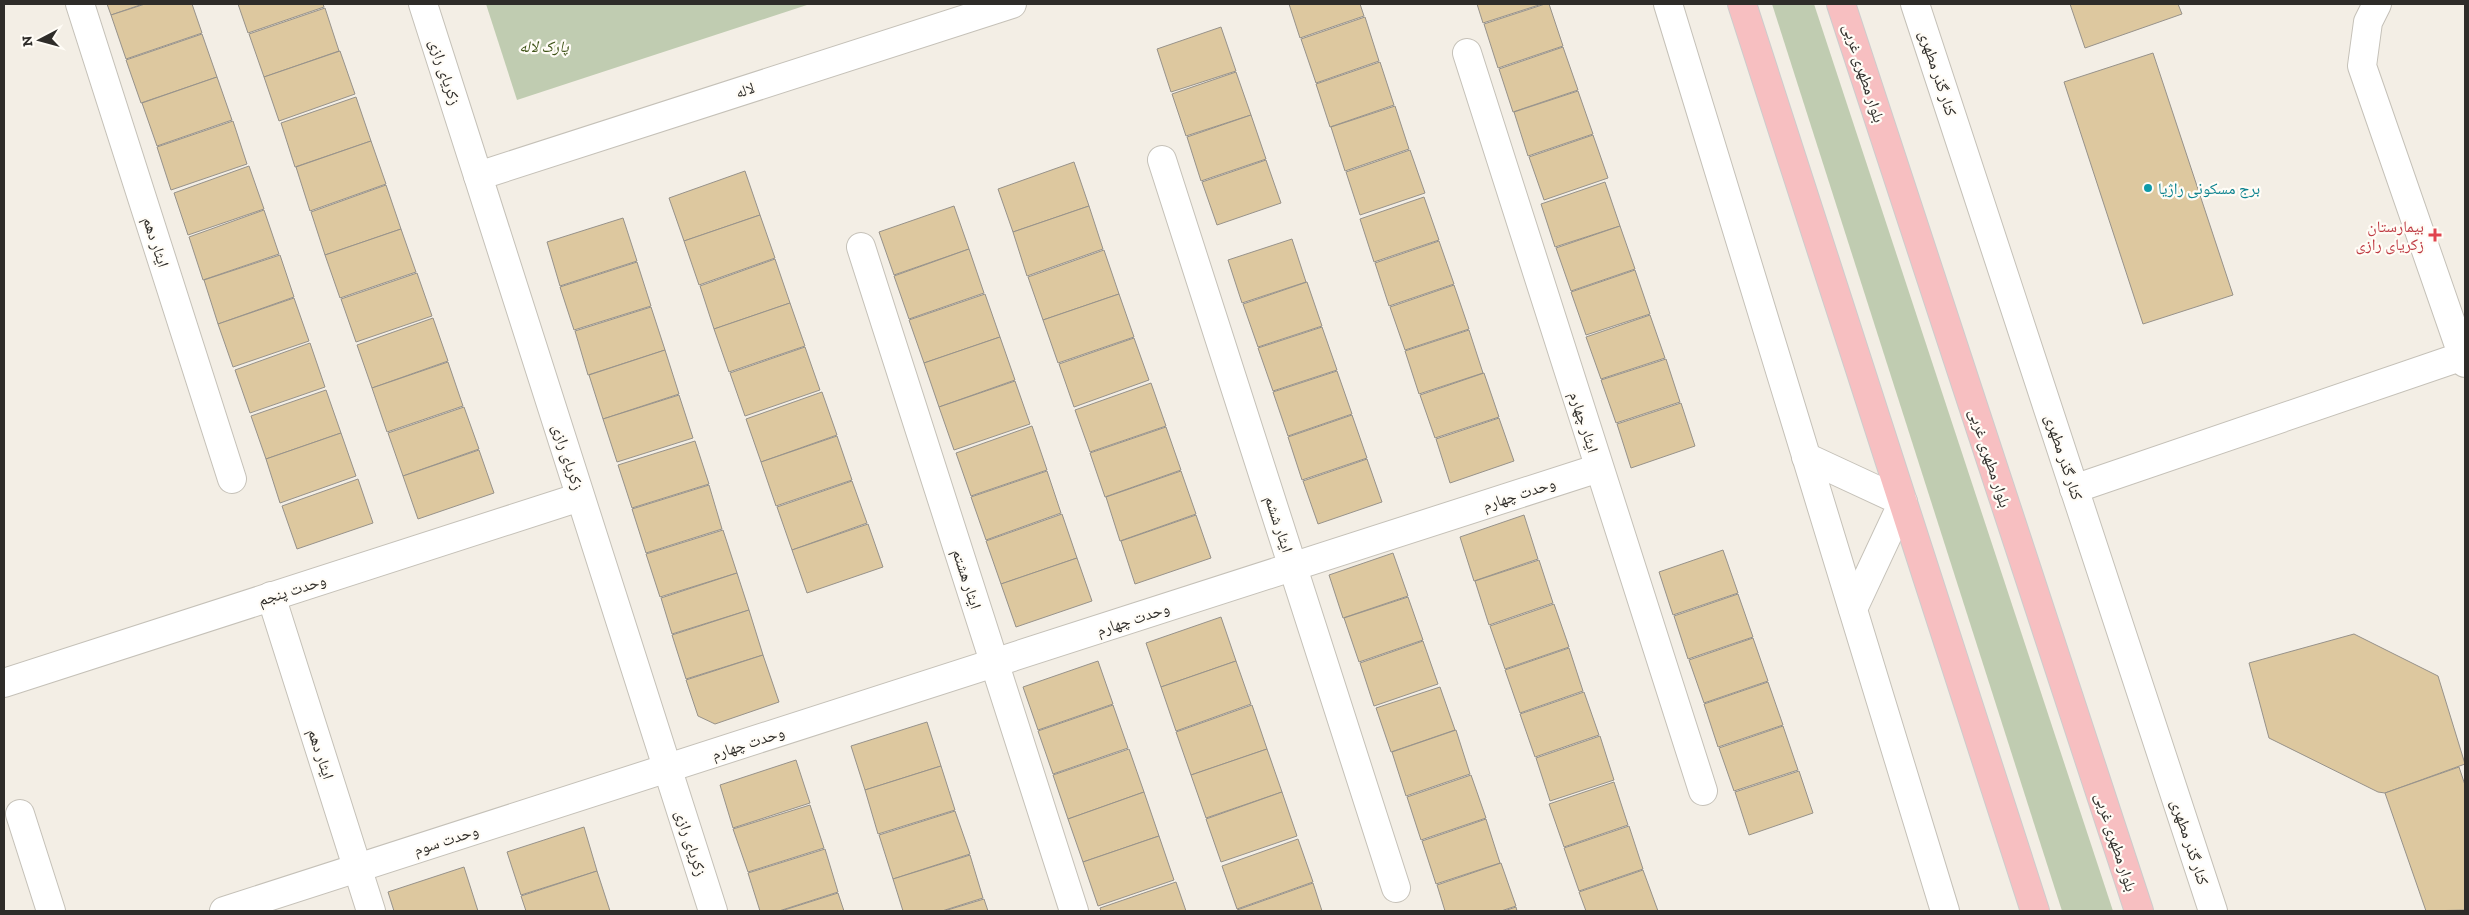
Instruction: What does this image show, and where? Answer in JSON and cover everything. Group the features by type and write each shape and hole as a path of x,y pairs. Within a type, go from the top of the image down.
{"main road":[{"path":"1742,4 2035,911"},
{"name":"بلوار مطهری غربی","path":"1841,4 2139,911"}],"street":[{"name":"ایثار دهم","path":"80,4 232,479"},
{"name":"زکریای رازی","path":"423,4 712,911"},
{"name":"لاله","path":"478,176 1012,4"},
{"path":"1668,4 1945,911"},
{"name":"کنار گذر مطهری","path":"1915,4 2213,911"},
{"path":"2074,489 2464,356 2362,66 2368,22 2377,4"},
{"name":"ایثار چهارم","path":"1467,53 1703,791"},
{"name":"ایثار ششم","path":"1162,160 1396,888"},
{"name":"ایثار هشتم","path":"861,247 1074,911"},
{"path":"1806,456 1903,502 1853,609"},
{"name":"وحدت چهارم","path":"667,769 1599,468"},
{"name":"وحدت پنجم","path":"4,683 580,497"},
{"name":"ایثار دهم","path":"271,596 371,911"},
{"name":"وحدت سوم","path":"224,911 667,769"},
{"path":"20,814 51,911"}],"green space":[{"name":"پارک لاله","path":"486,4 810,4 517,100"},
{"path":"1772,4 1814,4 2113,911 2062,911"}],"building":[{"path":"107,4 143,4 111,15"},
{"path":"145,4 192,4 202,33 126,59 111,15"},
{"path":"238,4 323,4 324,7 248,33"},
{"path":"1289,4 1360,4 1364,16 1300,38"},
{"path":"1477,4 1542,4 1483,23"},
{"path":"1549,4 1563,46 1498,68 1484,24"},
{"path":"2070,4 2178,4 2182,14 2085,48"},
{"path":"325,8 339,51 264,77 249,34"},
{"path":"1365,17 1379,61 1316,83 1301,39"},
{"path":"1221,27 1236,71 1171,92 1157,49"},
{"path":"202,34 217,77 141,103 126,60"},
{"path":"1563,47 1578,90 1513,112 1499,69"},
{"path":"340,51 355,94 279,121 264,77"},
{"name":"برج مسکونی راژیا","path":"2153,53 2233,295 2143,324 2064,82"},
{"path":"1380,62 1394,105 1330,127 1316,84"},
{"path":"1236,72 1251,115 1186,136 1172,94"},
{"path":"217,77 232,120 157,146 142,103"},
{"path":"1578,91 1593,134 1528,156 1514,112"},
{"path":"356,97 371,141 295,167 281,123"},
{"path":"1395,106 1409,149 1345,171 1331,127"},
{"path":"1251,115 1266,159 1201,181 1187,137"},
{"path":"233,121 247,164 171,190 157,147"},
{"path":"1593,135 1608,178 1544,200 1529,157"},
{"path":"371,141 386,184 310,211 296,167"},
{"path":"1410,150 1425,193 1360,215 1346,172"},
{"path":"1266,160 1281,203 1217,225 1202,182"},
{"path":"1074,162 1089,206 1013,232 998,189"},
{"path":"249,166 264,209 188,235 174,193"},
{"path":"745,171 760,215 684,241 669,198"},
{"path":"1605,182 1620,226 1555,247 1541,204"},
{"path":"386,185 401,229 325,255 311,212"},
{"path":"1424,197 1439,240 1374,262 1360,219"},
{"path":"954,206 969,249 894,275 879,232"},
{"path":"1089,206 1103,249 1027,276 1013,232"},
{"path":"264,210 279,254 203,280 189,237"},
{"path":"760,215 775,258 699,285 684,241"},
{"path":"623,218 637,261 560,286 547,242"},
{"path":"1620,226 1635,269 1571,291 1556,248"},
{"path":"401,229 416,272 340,298 325,255"},
{"path":"1292,239 1306,282 1242,303 1228,260"},
{"path":"1439,241 1454,284 1389,306 1375,263"},
{"path":"969,249 984,293 909,319 894,276"},
{"path":"1104,250 1119,294 1043,320 1028,277"},
{"path":"280,255 294,297 218,324 204,280"},
{"path":"775,259 790,303 714,329 700,286"},
{"path":"637,262 651,306 574,330 560,287"},
{"path":"1635,270 1650,314 1586,335 1571,292"},
{"path":"417,273 432,316 356,342 341,299"},
{"path":"1307,282 1322,326 1258,347 1243,304"},
{"path":"1454,285 1469,329 1405,350 1390,307"},
{"path":"985,294 1000,337 924,363 909,320"},
{"path":"1119,294 1134,337 1058,363 1043,320"},
{"path":"294,298 309,341 233,367 218,324"},
{"path":"790,303 805,346 729,372 714,329"},
{"path":"651,307 665,350 588,375 575,331"},
{"path":"1650,315 1665,358 1601,379 1586,337"},
{"path":"433,318 448,361 372,388 357,345"},
{"path":"1322,327 1337,370 1273,391 1258,348"},
{"path":"1469,330 1483,373 1419,394 1405,351"},
{"path":"1000,337 1015,380 939,407 924,363"},
{"path":"1134,338 1149,380 1074,407 1059,364"},
{"path":"310,343 325,387 250,413 235,370"},
{"path":"805,347 820,390 745,416 730,373"},
{"path":"665,350 679,394 603,419 589,375"},
{"path":"1666,359 1680,402 1616,423 1601,380"},
{"path":"448,362 463,406 387,432 372,388"},
{"path":"1337,371 1352,414 1288,436 1273,392"},
{"path":"1484,373 1499,417 1435,438 1420,395"},
{"path":"1015,381 1030,424 954,450 939,407"},
{"path":"1151,383 1166,426 1090,452 1075,410"},
{"path":"326,390 341,433 266,459 251,416"},
{"path":"822,392 837,435 761,462 746,419"},
{"path":"679,395 693,438 617,462 603,419"},
{"path":"1681,403 1695,446 1631,468 1617,424"},
{"path":"464,407 479,449 403,476 388,433"},
{"path":"1352,415 1367,458 1302,480 1288,437"},
{"path":"1499,418 1514,461 1450,483 1436,439"},
{"path":"1032,426 1047,470 971,496 956,453"},
{"path":"1166,427 1181,470 1105,497 1090,453"},
{"path":"341,433 356,476 280,503 266,459"},
{"path":"837,436 852,480 776,506 761,462"},
{"path":"695,441 709,484 632,508 618,465"},
{"path":"479,450 494,493 418,519 403,476"},
{"path":"1367,459 1382,502 1318,524 1303,481"},
{"path":"1047,471 1061,513 986,540 971,497"},
{"path":"1181,471 1196,514 1120,541 1106,497"},
{"path":"358,479 373,523 297,549 282,506"},
{"path":"852,481 867,523 792,550 777,507"},
{"path":"709,485 722,529 646,553 632,509"},
{"path":"1062,514 1077,558 1001,584 986,541"},
{"path":"1196,515 1211,558 1135,584 1121,541"},
{"path":"1524,515 1538,559 1474,581 1460,537"},
{"path":"868,524 883,567 807,593 792,550"},
{"path":"723,530 737,573 660,597 646,554"},
{"path":"1723,550 1738,593 1673,615 1659,572"},
{"path":"1393,553 1408,596 1343,618 1329,575"},
{"path":"1077,558 1092,601 1016,627 1001,584"},
{"path":"1539,560 1553,603 1489,625 1475,581"},
{"path":"737,573 749,610 672,634 661,598"},
{"path":"1738,594 1753,637 1688,659 1674,616"},
{"path":"1408,597 1423,640 1359,662 1344,618"},
{"path":"1554,604 1569,647 1505,669 1490,626"},
{"path":"749,610 763,655 686,679 672,635"},
{"path":"1221,617 1236,661 1161,687 1146,643"},
{"path":"2354,634 2438,676 2465,764 2385,793 2378,792 2269,738 2249,663"},
{"path":"1753,638 1768,681 1704,703 1689,660"},
{"path":"1423,641 1438,684 1374,706 1360,663"},
{"path":"1569,648 1583,691 1520,713 1505,670"},
{"path":"763,655 779,702 715,724 698,716 686,680"},
{"path":"1098,661 1113,704 1038,730 1023,687"},
{"path":"1236,661 1251,704 1176,731 1161,687"},
{"path":"1768,682 1783,725 1718,747 1704,704"},
{"path":"1440,687 1455,730 1391,752 1376,708"},
{"path":"1584,692 1599,735 1535,757 1520,714"},
{"path":"1113,705 1128,748 1053,774 1038,731"},
{"path":"1252,705 1267,749 1191,775 1176,732"},
{"path":"927,722 941,766 865,790 851,746"},
{"path":"1783,726 1798,770 1734,791 1719,748"},
{"path":"1456,730 1470,774 1406,796 1392,752"},
{"path":"1600,736 1614,780 1550,801 1536,758"},
{"path":"1129,749 1144,792 1068,819 1053,775"},
{"path":"1267,749 1282,792 1206,818 1191,775"},
{"path":"796,760 810,803 733,828 720,785"},
{"path":"941,766 955,810 878,834 865,790"},
{"path":"2459,767 2465,785 2465,910 2426,911 2385,793"},
{"path":"1799,771 1813,813 1749,835 1735,792"},
{"path":"1471,775 1486,818 1421,840 1407,797"},
{"path":"1614,782 1628,825 1564,847 1549,804"},
{"path":"1144,792 1159,836 1083,862 1068,819"},
{"path":"1282,792 1297,836 1221,862 1206,819"},
{"path":"810,805 824,848 748,872 733,829"},
{"path":"955,811 970,854 893,879 879,835"},
{"path":"1486,819 1500,863 1436,884 1422,841"},
{"path":"1629,826 1643,869 1579,891 1564,848"},
{"path":"584,827 597,871 521,895 507,852"},
{"path":"1159,836 1174,880 1098,906 1083,862"},
{"path":"1298,839 1313,882 1237,909 1222,866"},
{"path":"825,849 838,892 779,911 760,911 748,873"},
{"path":"970,855 983,898 942,911 903,911 893,879"},
{"path":"1501,863 1516,906 1501,911 1445,911 1437,885"},
{"path":"464,867 478,911 394,911 388,892"},
{"path":"1643,870 1658,911 1586,911 1579,892"},
{"path":"597,871 610,911 526,911 521,896"},
{"path":"1176,882 1186,911 1101,911 1100,908"},
{"path":"1313,883 1322,911 1237,911 1237,910"},
{"path":"838,893 844,911 781,911"},
{"path":"984,899 988,911 944,911"},
{"path":"1516,907 1517,911 1504,911"}],"place":[{"name":"برج مسکونی راژیا","path":"2148,188"},
{"name":"بیمارستان زکریای رازی","path":"2435,235"}]}
